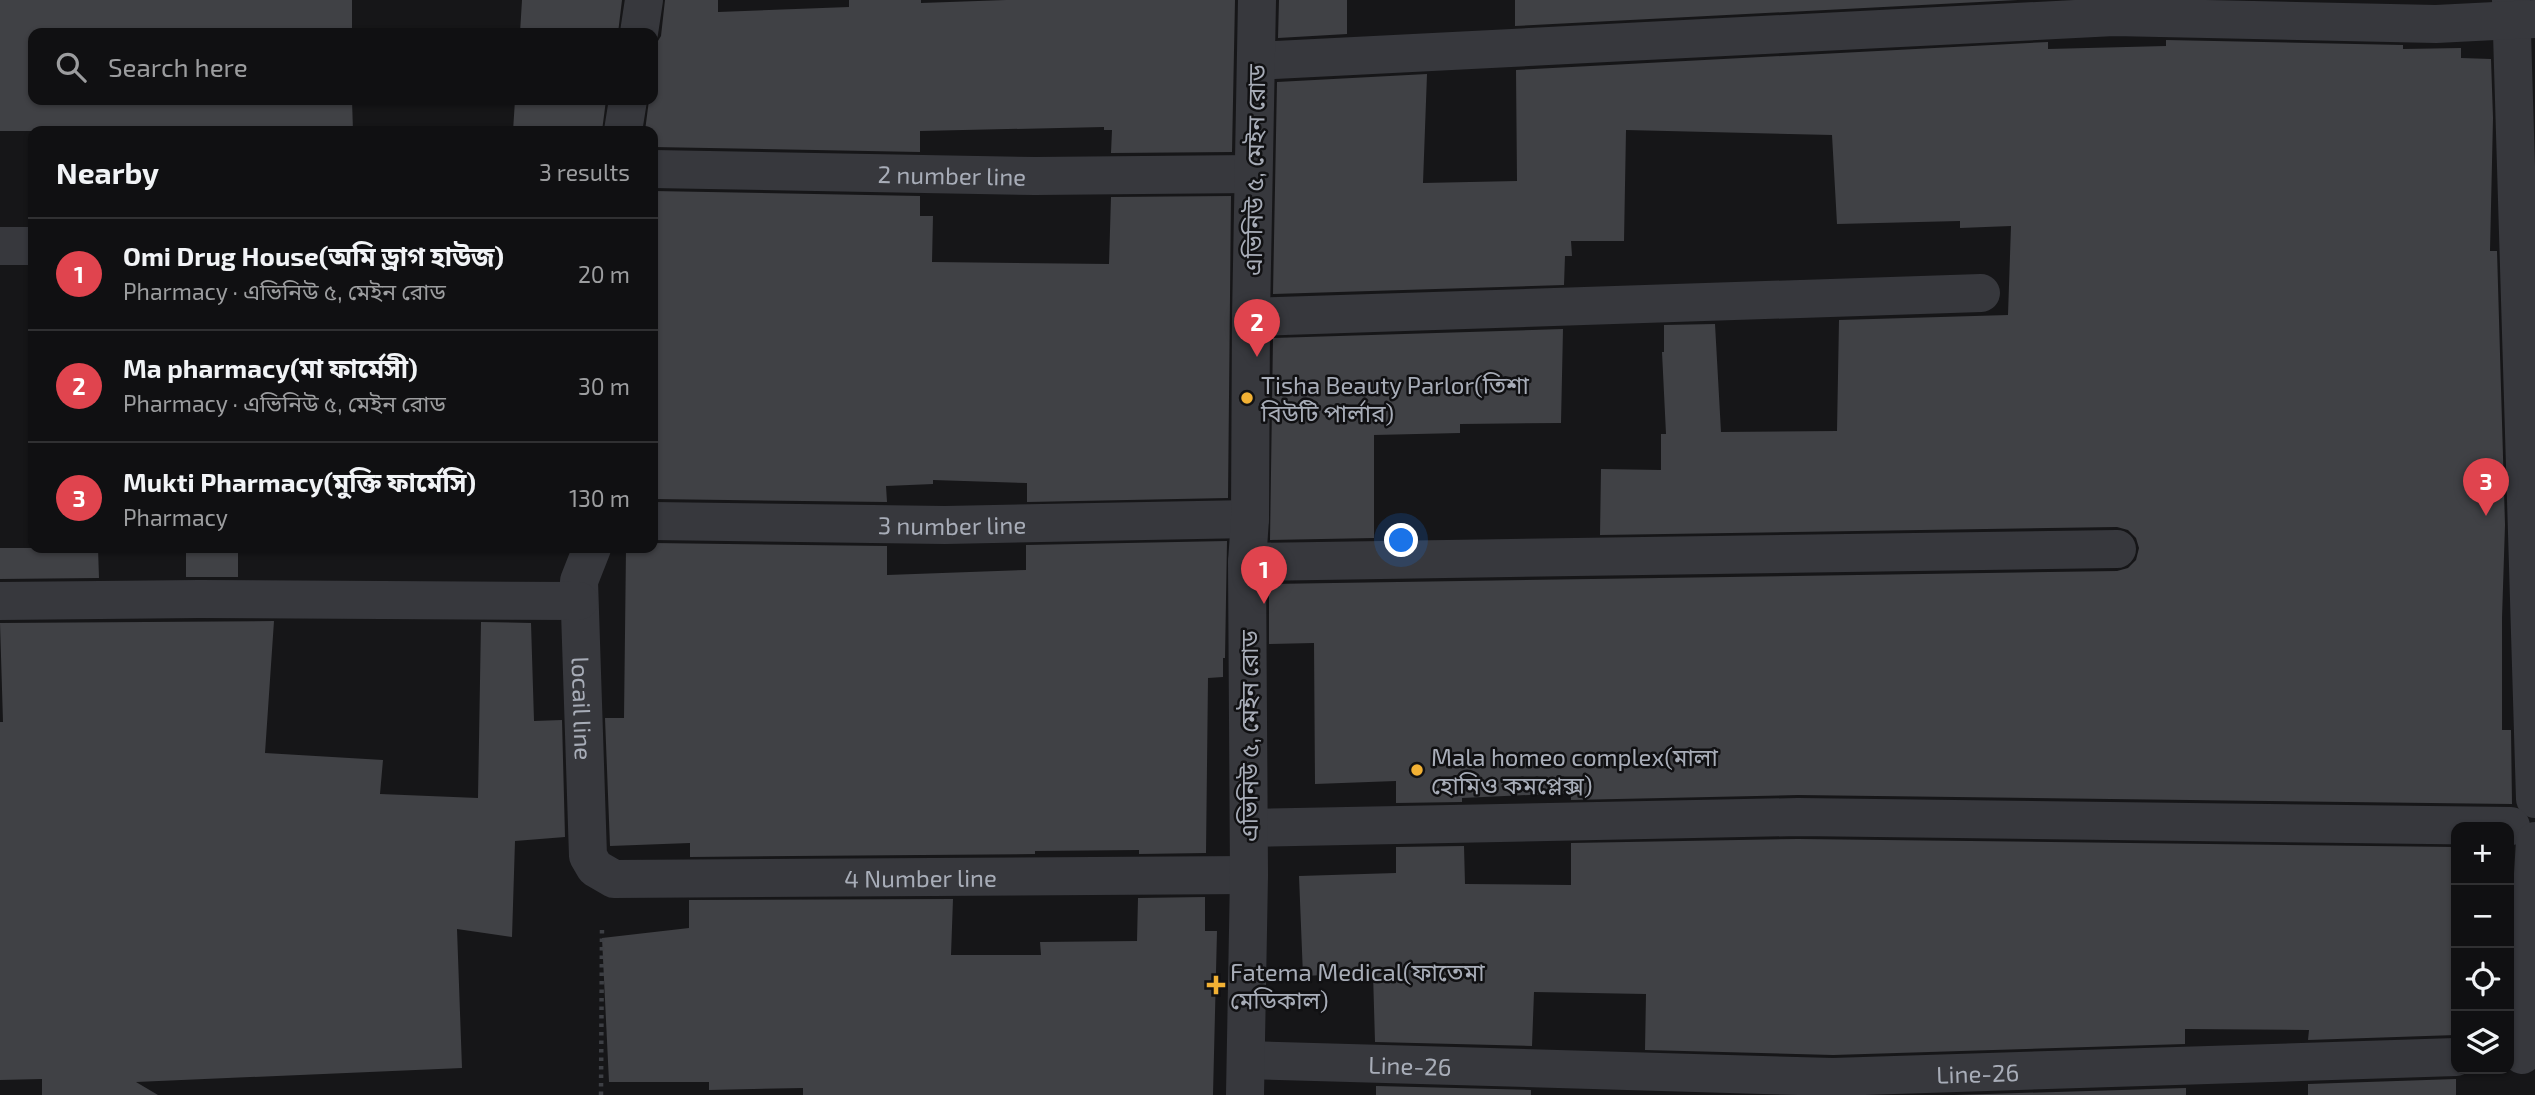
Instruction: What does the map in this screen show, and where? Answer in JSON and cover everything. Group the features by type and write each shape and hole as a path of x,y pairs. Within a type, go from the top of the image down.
{"street":[{"path":"640,28 644,0"},
{"name":"এভিনিউ ৫, মেইন রোড","path":"1246,1077 1249,874 1247,562 1250,519 1257,0"},
{"path":"1256,61 2114,17 2436,24 2519,13 2527,822 2522,1056"},
{"path":"624,126 627,105"},
{"name":"2 number line","path":"658,169 1035,177 1253,174"},
{"path":"0,246 28,246"},
{"path":"1251,317 1981,293"},
{"name":"3 number line","path":"658,521 945,525 1250,519"},
{"path":"1247,562 2117,549"},
{"name":"locail line","path":"590,553 579,581 579,601 587,856 599,871"},
{"path":"0,601 579,601"},
{"path":"1249,828 1798,817 2527,822"},
{"name":"4 Number line","path":"599,871 614,880 1249,874"},
{"name":"Line-26","path":"1246,1077 1833,1077 2451,1057"}],"path":[{"path":"599,871 601,1095"}],"building":[{"path":"0,0 352,0 352,28 28,28 28,105 352,105 353,126 28,126 28,131 0,131"},
{"path":"522,0 622,0 619,28 520,28"},
{"path":"665,0 718,0 718,12 849,7 849,0 921,0 921,3 1006,0 1235,0 1232,152 1111,153 1112,130 1104,130 1104,127 920,131 920,152 658,147 658,126 646,126 648,105 658,105 658,41 661,36"},
{"path":"1279,0 1347,0 1347,34 1278,38"},
{"path":"1515,0 2018,0 1515,26"},
{"path":"2166,40 2403,45 2403,49 2461,48 2461,58 2491,59 2493,118 2490,251 2497,251 2505,525 2502,730 2511,730 2512,804 1798,795 1571,800 1571,793 1462,798 1462,802 1396,803 1396,781 1315,784 1314,643 1269,644 1269,584 2117,571 2128,568 2136,560 2139,548 2136,538 2128,530 2117,527 1600,535 1601,469 1661,470 1661,434 1666,434 1662,352 1664,325 1715,324 1721,432 1837,431 1839,320 2008,315 2011,226 1960,228 1960,221 1837,224 1832,135 1626,130 1624,241 1571,241 1572,256 1565,256 1564,285 1273,294 1277,82 1427,74 1423,183 1517,181 1516,70 2048,42 2048,49 2166,46"},
{"path":"515,105 605,105 603,126 513,126"},
{"path":"658,191 920,196 920,216 933,216 932,262 1109,264 1111,197 1231,196 1228,498 1027,502 1027,483 933,480 933,484 886,486 887,502 658,499"},
{"path":"1563,329 1561,423 1460,424 1460,433 1374,435 1374,538 1270,540 1273,338"},
{"path":"1227,541 1223,677 1208,678 1206,853 1139,854 1139,850 1035,851 1035,854 690,857 690,843 610,846 605,718 624,718 626,553 658,553 658,543 887,546 887,575 1026,570 1026,545"},
{"path":"0,548 28,548 28,553 98,553 99,578 0,579"},
{"path":"186,553 238,553 238,577 186,577"},
{"path":"274,621 265,753 383,760 380,794 478,798 481,622 531,623 534,721 562,720 565,837 515,841 512,937 457,929 462,1068 136,1082 158,1095 42,1095 42,1079 0,1080 0,722 3,722 0,623"},
{"path":"1798,839 2451,847 2451,1035 2308,1040 2309,1030 2185,1029 2185,1044 1833,1055 1645,1050 1646,994 1534,992 1532,1046 1375,1042 1373,973 1303,976 1299,876 1396,873 1396,847 1464,846 1465,884 1571,885 1571,843"},
{"path":"1205,897 1205,931 1217,931 1213,1095 803,1095 803,1088 709,1090 709,1082 609,1082 602,938 689,928 689,900 953,899 951,955 1041,955 1040,942 1137,941 1138,898"},
{"path":"2456,1079 2456,1095 2308,1095 2308,1084"},
{"path":"1376,1086 1531,1090 1531,1095 1376,1095"},
{"path":"2186,1088 2186,1095 1954,1095"}],"place":[{"name":"Ma pharmacy(মা ফার্মেসী)","path":"1257,357"},
{"name":"Tisha Beauty Parlor(তিশা বিউটি পার্লার)","path":"1247,398"},
{"name":"Mukti Pharmacy(মুক্তি ফার্মেসি)","path":"2486,516"},
{"name":"Omi Drug House(অমি ড্রাগ হাউজ)","path":"1264,604"},
{"name":"Mala homeo complex(মালা হোমিও কমপ্লেক্স)","path":"1417,770"},
{"name":"Fatema Medical(ফাতেমা মেডিকাল)","path":"1216,985"}]}
